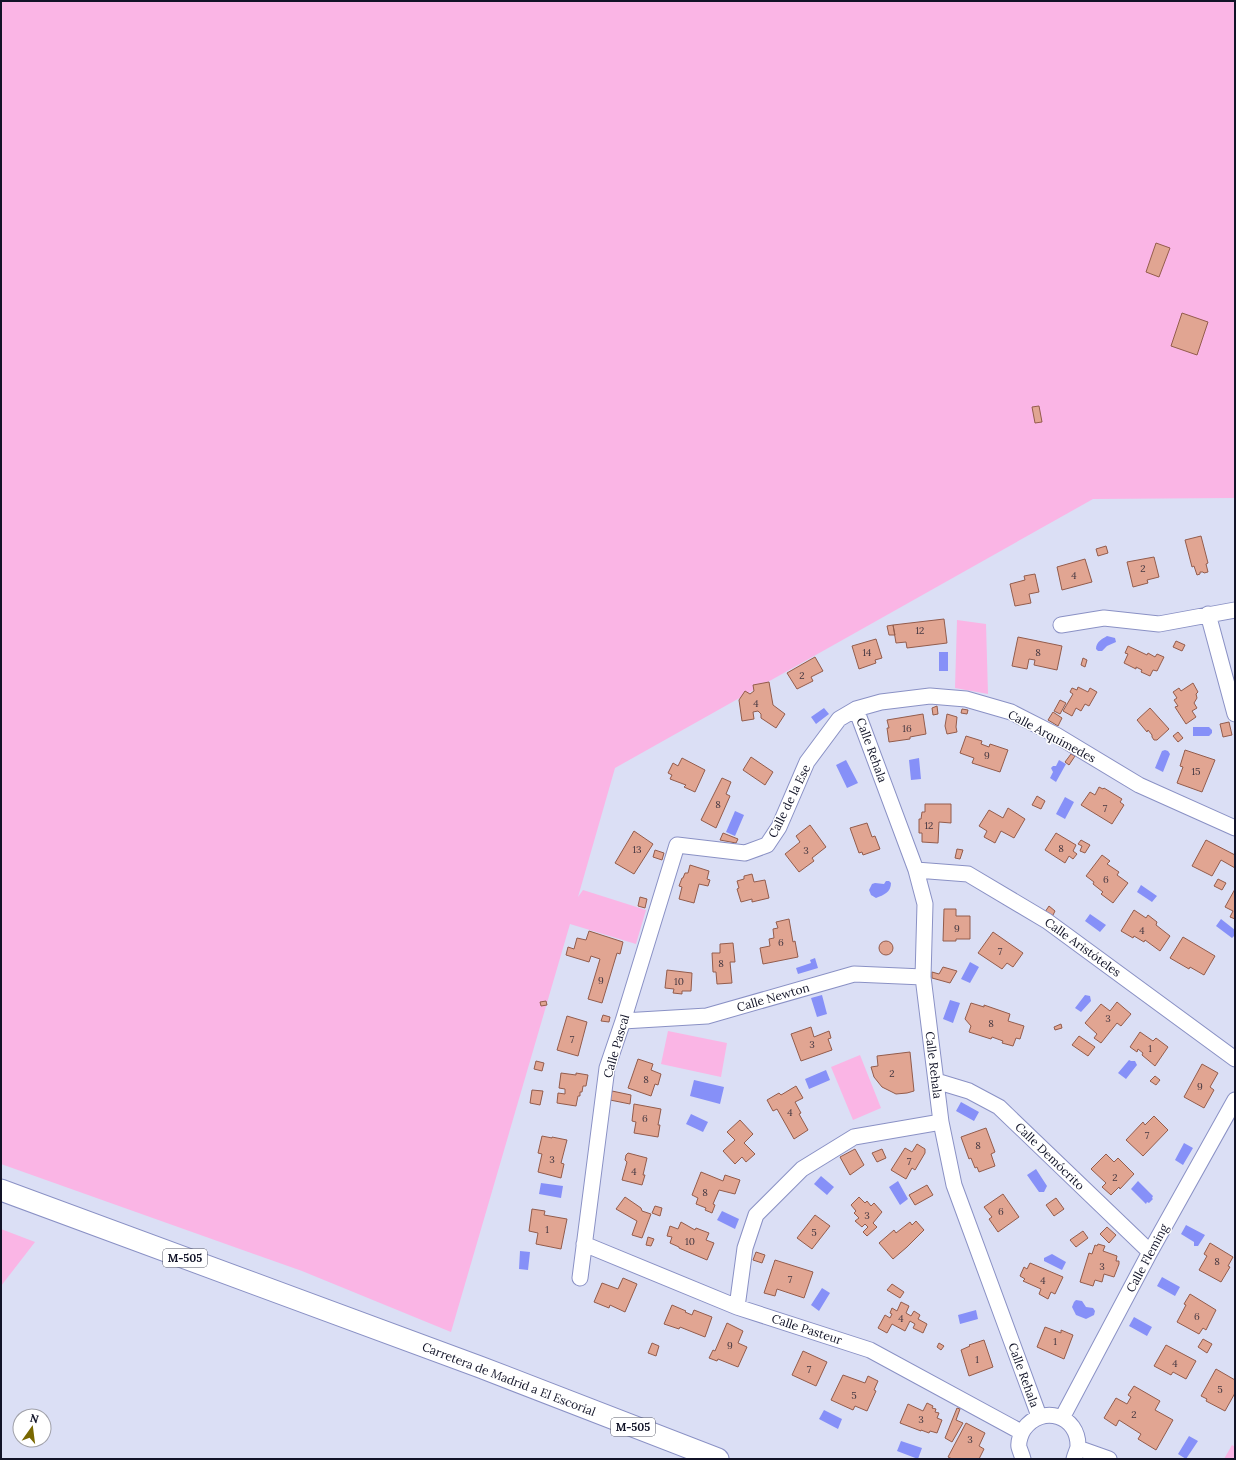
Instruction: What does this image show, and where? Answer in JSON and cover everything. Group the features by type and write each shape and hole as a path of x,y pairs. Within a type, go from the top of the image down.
{"highway":[{"name":"Carretera de Madrid a El Escorial","path":"1,1190 480,1367 718,1459"}],"street":[{"path":"1062,625 1104,618 1159,624 1235,610"},
{"path":"1208,614 1235,714"},
{"name":"Calle Arquímedes","path":"856,709 881,702 930,696 966,699 1011,712 1139,784 1235,828"},
{"name":"Calle de la Ese","path":"677,844 745,853 767,845 779,827 807,762 839,719 856,709"},
{"name":"Calle Rehala","path":"856,709 916,870 925,904 924,977 941,1122 954,1185 1039,1416"},
{"name":"Calle Pascal","path":"580,1278 607,1068 623,1021 677,844"},
{"name":"Calle Aristóteles","path":"916,870 968,874 1047,921 1235,1058"},
{"name":"Calle Newton","path":"623,1021 707,1016 854,974 924,977"},
{"name":"Calle Demócrito","path":"936,1082 969,1091 998,1107 1150,1252"},
{"name":"Calle Fleming","path":"1062,1418 1150,1252 1235,1100"},
{"path":"737,1306 745,1248 756,1215 802,1169 854,1137 941,1122"},
{"name":"Calle Pasteur","path":"584,1244 737,1306 870,1350 1021,1432"},
{"path":"1023,1459 1019,1446 1021,1432 1029,1422 1039,1416 1051,1415 1062,1418 1072,1426 1077,1436 1076,1454 1109,1459"}],"shaded area":[{"path":"1,1 1235,1 1235,498 1093,499 615,768 578,897 583,890 646,910 636,944 570,924 451,1332 302,1271 1,1164"},
{"path":"957,620 986,624 988,694 955,688"},
{"path":"668,1031 727,1043 721,1077 661,1064"},
{"path":"860,1055 881,1108 853,1120 831,1067"},
{"path":"1,1229 35,1242 1,1286"},
{"path":"1232,1445 1235,1447 1235,1459 1224,1459"}],"water":[{"path":"1107,636 1115,638 1116,642 1107,646 1102,651 1098,651 1096,649 1097,644"},
{"path":"939,652 948,652 948,671 939,671"},
{"path":"824,708 829,714 816,724 811,717"},
{"path":"1193,727 1209,727 1212,730 1212,733 1209,736 1193,736"},
{"path":"1165,750 1170,754 1163,772 1155,768 1162,751"},
{"path":"919,758 921,779 911,780 909,760"},
{"path":"846,760 858,783 847,788 836,765"},
{"path":"1059,760 1066,764 1056,782 1050,778 1053,772 1051,768 1056,766"},
{"path":"1065,797 1074,802 1065,819 1056,814"},
{"path":"735,811 744,815 735,836 726,832"},
{"path":"886,881 891,883 891,886 886,893 876,898 871,895 869,890 872,884 884,884"},
{"path":"1141,885 1157,896 1152,902 1137,892"},
{"path":"1090,914 1106,925 1100,932 1085,921"},
{"path":"1221,919 1235,930 1235,935 1232,938 1216,926"},
{"path":"815,958 818,968 798,974 796,968 811,963 810,960"},
{"path":"970,962 979,967 970,983 961,979"},
{"path":"822,995 827,1014 817,1017 811,998"},
{"path":"1085,995 1090,996 1091,1001 1081,1012 1075,1008"},
{"path":"950,1000 960,1003 953,1023 943,1019"},
{"path":"1129,1060 1135,1061 1137,1065 1126,1079 1118,1073"},
{"path":"826,1070 830,1080 809,1089 805,1079"},
{"path":"694,1080 724,1087 720,1104 690,1096"},
{"path":"961,1102 979,1112 974,1121 956,1111"},
{"path":"691,1114 708,1122 703,1132 686,1124"},
{"path":"1184,1143 1193,1148 1183,1165 1175,1160"},
{"path":"1036,1169 1047,1186 1044,1192 1039,1192 1027,1175"},
{"path":"821,1176 834,1187 827,1195 814,1184"},
{"path":"898,1181 908,1199 900,1205 889,1187"},
{"path":"1138,1181 1153,1196 1153,1199 1149,1203 1147,1202 1146,1204 1131,1189"},
{"path":"541,1183 563,1186 561,1198 539,1194"},
{"path":"722,1211 739,1219 735,1229 717,1220"},
{"path":"1186,1225 1205,1235 1198,1246 1194,1246 1194,1242 1181,1234"},
{"path":"520,1251 530,1252 528,1270 519,1269"},
{"path":"1052,1254 1066,1262 1062,1270 1044,1261 1044,1258"},
{"path":"1162,1277 1180,1287 1175,1296 1157,1286"},
{"path":"822,1288 830,1293 819,1311 811,1305"},
{"path":"1076,1300 1082,1301 1086,1307 1093,1308 1095,1311 1094,1315 1086,1319 1076,1315 1072,1307"},
{"path":"976,1310 978,1319 960,1324 958,1315"},
{"path":"1134,1317 1152,1327 1147,1336 1129,1326"},
{"path":"824,1410 842,1419 838,1429 819,1419"},
{"path":"1189,1436 1198,1441 1186,1459 1178,1454"},
{"path":"901,1441 922,1448 918,1459 897,1451"}],"building":[{"path":"1156,243 1170,248 1159,277 1146,272"},
{"path":"1182,313 1208,322 1197,355 1171,346"},
{"path":"1039,406 1042,422 1035,423 1032,407"},
{"path":"1201,536 1208,563 1206,564 1208,572 1200,572 1200,574 1197,575 1194,566 1192,567 1185,540"},
{"path":"1106,546 1108,553 1098,556 1096,549"},
{"path":"1154,557 1159,577 1147,580 1148,583 1133,587 1127,562"},
{"path":"1085,559 1092,582 1062,590 1057,567"},
{"path":"1035,574 1039,592 1029,594 1031,603 1015,606 1010,584 1025,580 1024,576"},
{"path":"944,619 947,643 907,648 906,642 896,643 893,625"},
{"path":"893,625 895,635 889,635 887,626"},
{"path":"1018,637 1062,646 1057,670 1034,665 1035,660 1029,659 1027,669 1012,666"},
{"path":"876,639 882,658 875,660 876,663 859,669 852,646"},
{"path":"1176,641 1185,645 1182,651 1173,647"},
{"path":"1128,646 1147,655 1148,653 1155,657 1157,654 1164,657 1157,671 1153,670 1150,676 1141,672 1142,670 1136,667 1136,669 1124,663 1128,654 1125,653"},
{"path":"815,657 823,671 811,677 813,681 797,689 787,673"},
{"path":"1083,658 1087,660 1085,667 1081,665"},
{"path":"769,682 773,705 785,714 776,728 761,718 761,714 758,711 753,712 754,719 742,721 739,700 745,691 750,694 754,691 753,685"},
{"path":"1193,683 1198,692 1194,703 1197,708 1192,711 1196,717 1186,724 1175,707 1178,706 1174,700 1177,698 1173,692 1179,688 1181,691"},
{"path":"1078,687 1088,692 1090,688 1097,692 1089,706 1085,704 1081,711 1076,708 1072,716 1063,711 1073,694 1070,692 1072,688 1077,690"},
{"path":"1060,700 1066,703 1060,714 1054,711"},
{"path":"937,706 938,714 933,715 932,708"},
{"path":"1150,708 1169,729 1157,740 1154,740 1148,730 1147,732 1137,720"},
{"path":"962,709 968,710 967,714 961,713"},
{"path":"1053,712 1062,718 1058,726 1048,720"},
{"path":"923,714 926,734 910,737 910,739 889,742 887,728 889,728 887,720"},
{"path":"947,714 957,717 957,732 947,734 945,726"},
{"path":"1229,722 1232,735 1223,737 1220,724"},
{"path":"1178,732 1183,738 1178,742 1173,736"},
{"path":"966,736 982,741 981,744 989,747 990,744 1008,750 1000,772 972,763 974,758 960,753"},
{"path":"1185,750 1215,760 1202,792 1177,783 1183,767 1180,766"},
{"path":"1071,754 1075,756 1069,765 1065,762"},
{"path":"751,757 773,772 765,785 743,770"},
{"path":"682,758 705,770 695,792 684,787 686,785 670,779 672,775 668,773 673,763 678,766"},
{"path":"722,778 731,782 726,794 730,796 716,828 701,820"},
{"path":"1099,787 1104,788 1122,799 1120,802 1124,805 1112,824 1081,805 1090,792 1095,795"},
{"path":"1037,796 1045,801 1041,809 1032,805"},
{"path":"925,804 951,804 951,823 939,822 938,843 922,842 922,833 919,833 919,819 921,819 922,812 925,812"},
{"path":"1008,808 1025,819 1014,838 1001,831 995,843 984,837 987,831 979,826 989,810 1003,818"},
{"path":"867,823 872,837 875,836 880,849 863,855 862,852 859,853 850,828"},
{"path":"810,825 826,847 812,858 814,861 799,872 785,854 800,842 796,836"},
{"path":"634,831 653,844 634,874 615,863"},
{"path":"723,833 738,839 736,843 720,840"},
{"path":"1056,833 1076,845 1073,851 1077,854 1073,859 1069,856 1065,863 1045,850"},
{"path":"1081,840 1090,845 1085,853 1080,851 1082,846 1078,844"},
{"path":"1206,840 1235,855 1235,868 1221,860 1212,876 1192,866"},
{"path":"957,849 963,850 960,859 955,858"},
{"path":"655,850 664,853 662,860 653,857"},
{"path":"1102,855 1110,861 1107,864 1119,872 1117,875 1128,883 1113,903 1101,894 1103,892 1086,876"},
{"path":"690,865 709,871 707,879 710,880 708,886 699,884 694,903 679,899 682,887 679,886 685,873 688,873"},
{"path":"752,874 754,882 765,880 769,898 752,902 752,899 741,902 737,889 739,888 737,881 744,879 744,876"},
{"path":"1218,879 1226,883 1222,890 1214,886"},
{"path":"1235,889 1235,919 1230,917 1233,911 1225,907"},
{"path":"640,897 647,899 645,908 638,906"},
{"path":"1049,906 1055,911 1052,917 1045,912"},
{"path":"944,909 956,909 956,916 970,916 970,939 943,941"},
{"path":"1134,910 1146,918 1148,915 1157,922 1156,925 1170,936 1160,951 1145,940 1144,942 1134,936 1133,938 1121,931"},
{"path":"789,919 793,942 795,941 798,957 763,964 760,948 770,946 769,939 774,938 773,929 778,928 776,922"},
{"path":"589,931 623,942 620,954 617,953 602,1003 588,999 600,959 591,956 589,962 566,955 568,947 574,949 577,938 586,940"},
{"path":"993,932 1023,953 1013,967 1007,963 1002,969 978,953"},
{"path":"1183,937 1215,956 1204,975 1190,967 1189,969 1170,958"},
{"path":"886,941 891,943 893,948 891,953 886,955 881,953 879,948 881,943"},
{"path":"733,943 735,962 730,962 732,983 717,984 716,972 713,972 712,953 720,953 720,944"},
{"path":"943,967 957,971 950,983 932,978 932,972 939,974"},
{"path":"667,970 692,973 691,991 682,991 682,994 673,993 674,989 665,988"},
{"path":"546,1001 547,1005 541,1006 540,1002"},
{"path":"1117,1002 1131,1014 1121,1026 1117,1023 1101,1043 1094,1038 1097,1034 1085,1023 1101,1004 1110,1011"},
{"path":"971,1003 984,1007 984,1005 1010,1014 1008,1021 1024,1026 1020,1039 1016,1038 1013,1046 1002,1043 1003,1041 992,1037 991,1039 969,1032 971,1026 965,1019"},
{"path":"603,1015 610,1017 609,1022 601,1021"},
{"path":"567,1016 587,1022 578,1056 557,1050"},
{"path":"1061,1024 1062,1028 1055,1030 1054,1027"},
{"path":"811,1027 814,1037 829,1031 831,1038 828,1039 832,1050 801,1061 791,1034"},
{"path":"1140,1032 1153,1041 1156,1038 1168,1047 1155,1066 1142,1055 1143,1053 1138,1049 1137,1052 1130,1047"},
{"path":"1079,1036 1095,1047 1088,1056 1072,1045"},
{"path":"910,1052 914,1091 896,1094 882,1087 874,1077 871,1067 878,1066 877,1056"},
{"path":"638,1059 653,1064 651,1070 661,1074 658,1085 655,1084 651,1096 628,1088"},
{"path":"536,1061 544,1063 542,1071 534,1069"},
{"path":"1202,1064 1218,1073 1210,1087 1214,1090 1204,1108 1184,1097"},
{"path":"561,1073 588,1075 586,1086 583,1086 580,1096 578,1096 576,1106 557,1103 558,1093 565,1094 565,1089 559,1088"},
{"path":"1155,1076 1160,1080 1156,1085 1150,1081"},
{"path":"796,1086 803,1098 795,1102 801,1113 799,1114 808,1130 794,1139 777,1109 773,1111 767,1100 779,1093 781,1095"},
{"path":"532,1090 543,1091 540,1105 530,1103"},
{"path":"612,1091 631,1095 630,1104 610,1100"},
{"path":"634,1104 661,1109 658,1125 660,1125 658,1137 634,1133 636,1122 632,1121"},
{"path":"1154,1116 1168,1130 1143,1156 1126,1140 1143,1122 1145,1125"},
{"path":"740,1120 753,1134 744,1143 755,1154 746,1162 742,1157 735,1164 723,1151 735,1140 727,1132"},
{"path":"986,1128 995,1152 991,1154 995,1166 979,1172 977,1167 975,1168 971,1158 969,1159 961,1137"},
{"path":"542,1136 567,1140 561,1163 564,1164 561,1178 538,1172 542,1154 538,1153"},
{"path":"917,1144 925,1149 925,1153 915,1170 912,1168 906,1179 891,1170 905,1148 912,1152"},
{"path":"855,1149 864,1165 850,1175 840,1157"},
{"path":"882,1149 886,1158 877,1162 872,1153"},
{"path":"628,1153 647,1158 642,1185 622,1180 627,1162 625,1160 626,1155"},
{"path":"1106,1154 1114,1162 1118,1158 1134,1174 1120,1189 1119,1187 1111,1195 1102,1187 1106,1183 1091,1169"},
{"path":"701,1172 723,1181 725,1175 740,1180 735,1194 719,1190 713,1204 715,1205 712,1213 705,1210 706,1208 696,1204 698,1198 692,1195"},
{"path":"927,1185 933,1195 915,1205 909,1195"},
{"path":"1003,1194 1019,1217 998,1232 989,1219 992,1217 984,1207"},
{"path":"625,1197 641,1208 642,1211 651,1214 642,1238 632,1235 637,1221 616,1209"},
{"path":"859,1197 865,1203 867,1201 871,1206 874,1203 882,1212 873,1223 877,1227 867,1236 863,1232 868,1227 865,1224 862,1227 855,1221 859,1218 854,1213 856,1211 851,1205"},
{"path":"1056,1198 1064,1209 1054,1216 1046,1205"},
{"path":"655,1206 662,1208 660,1216 652,1213"},
{"path":"532,1209 545,1211 544,1215 567,1219 561,1249 536,1244 538,1233 529,1231"},
{"path":"815,1215 830,1226 812,1249 797,1238"},
{"path":"916,1221 924,1230 893,1259 879,1243 894,1230 896,1233 910,1222 912,1225"},
{"path":"681,1222 695,1230 696,1228 709,1233 706,1240 714,1243 707,1260 670,1243 672,1237 667,1236 670,1226 678,1229"},
{"path":"1107,1227 1116,1235 1109,1243 1100,1234"},
{"path":"1083,1231 1088,1238 1076,1247 1070,1240"},
{"path":"648,1237 654,1239 651,1246 646,1245"},
{"path":"1210,1243 1233,1257 1228,1266 1230,1267 1221,1282 1199,1270 1207,1256 1204,1254"},
{"path":"1098,1244 1105,1246 1103,1251 1117,1256 1116,1261 1119,1261 1119,1264 1114,1277 1104,1274 1102,1282 1095,1280 1093,1286 1080,1282 1089,1253 1092,1254 1095,1245 1097,1246"},
{"path":"756,1252 765,1255 762,1263 753,1260"},
{"path":"775,1260 813,1272 804,1298 777,1289 775,1296 764,1293"},
{"path":"1030,1263 1063,1277 1055,1294 1051,1292 1048,1299 1039,1294 1041,1289 1023,1281 1025,1279 1020,1276 1024,1267 1027,1269"},
{"path":"623,1278 637,1284 625,1312 610,1305 609,1308 594,1302 602,1283 618,1289"},
{"path":"892,1284 904,1292 900,1298 887,1290"},
{"path":"1190,1294 1216,1310 1206,1330 1203,1328 1199,1334 1177,1322 1186,1305 1184,1304"},
{"path":"901,1302 909,1306 906,1313 911,1316 914,1311 920,1315 918,1319 927,1324 923,1333 913,1328 915,1324 910,1321 905,1331 892,1324 887,1333 878,1328 885,1315 890,1318 892,1308 897,1311"},
{"path":"672,1305 692,1315 694,1310 712,1317 705,1337 680,1327 679,1329 664,1324"},
{"path":"727,1323 743,1331 738,1343 747,1347 738,1367 718,1359 717,1361 709,1358 713,1350 715,1351"},
{"path":"1045,1327 1061,1333 1061,1330 1073,1335 1064,1359 1037,1347"},
{"path":"1203,1339 1212,1344 1207,1353 1198,1347"},
{"path":"984,1340 993,1367 969,1376 961,1350 970,1346 969,1345"},
{"path":"652,1343 659,1346 656,1356 648,1353"},
{"path":"939,1343 944,1346 941,1350 937,1347"},
{"path":"1166,1345 1196,1361 1186,1379 1173,1372 1171,1375 1154,1366"},
{"path":"803,1351 827,1362 816,1386 792,1375"},
{"path":"1216,1369 1235,1380 1235,1393 1225,1411 1206,1401 1207,1399 1201,1396"},
{"path":"843,1375 865,1383 868,1376 878,1381 874,1390 876,1391 867,1411 855,1406 853,1410 831,1400"},
{"path":"1134,1386 1160,1401 1155,1410 1173,1420 1156,1450 1138,1439 1141,1434 1119,1420 1116,1426 1104,1418 1116,1398 1127,1404 1131,1397 1128,1395"},
{"path":"927,1403 933,1406 932,1408 936,1409 935,1412 939,1413 937,1418 942,1420 937,1433 921,1431 900,1423 908,1404 923,1411"},
{"path":"957,1408 960,1409 956,1420 963,1423 952,1442 945,1438"},
{"path":"966,1423 985,1433 979,1446 984,1449 979,1459 952,1459 948,1457"}]}
